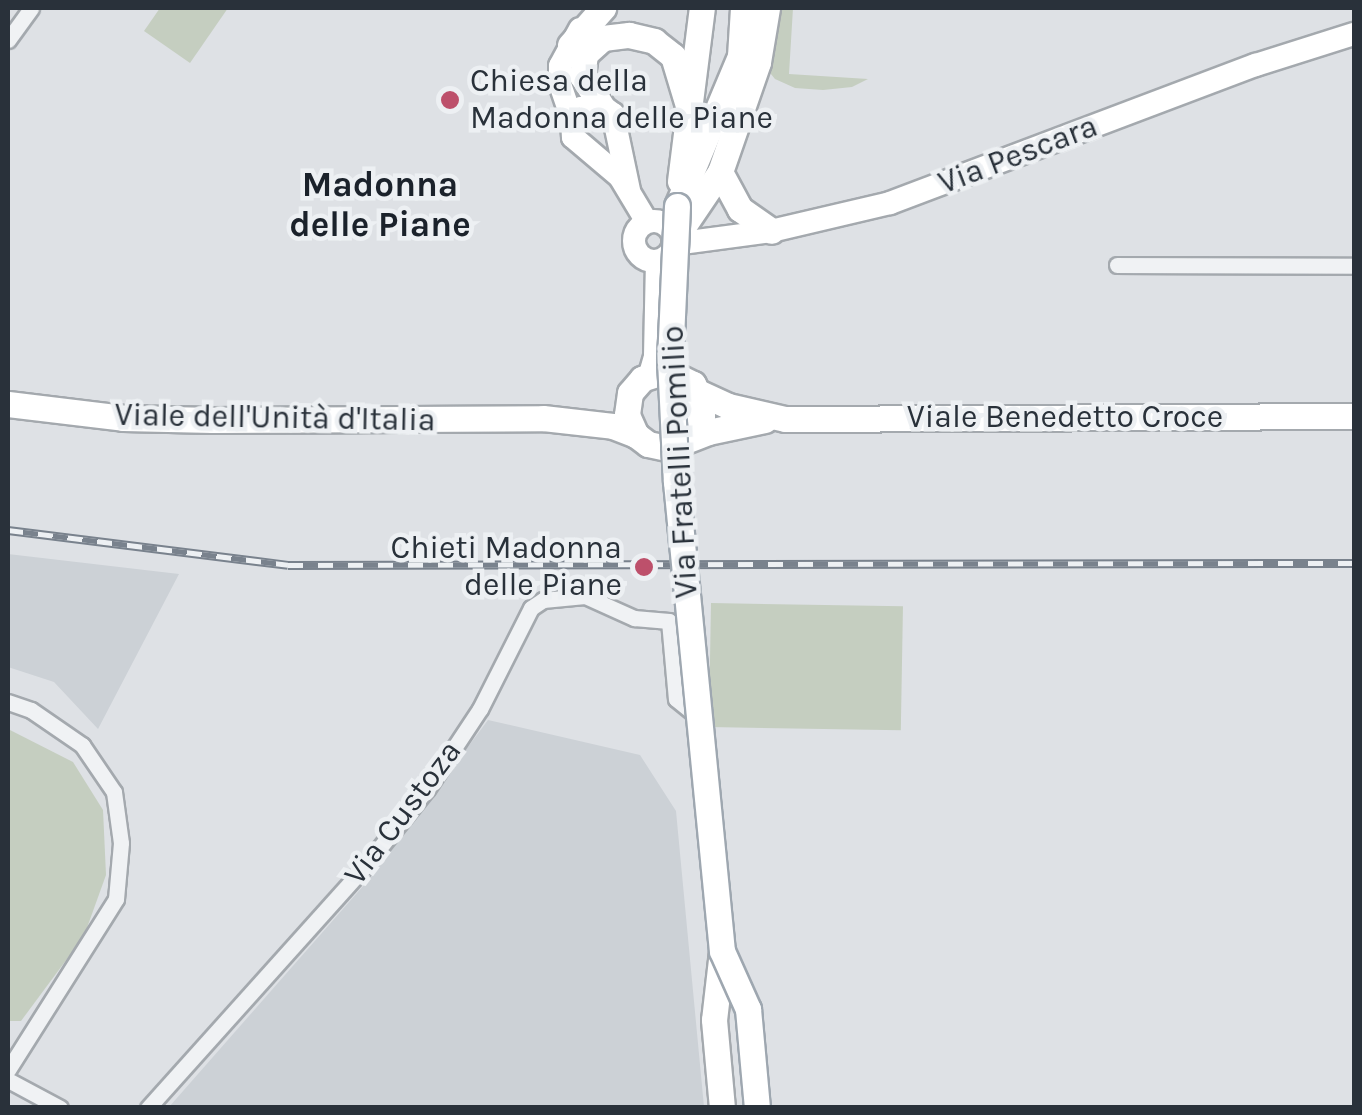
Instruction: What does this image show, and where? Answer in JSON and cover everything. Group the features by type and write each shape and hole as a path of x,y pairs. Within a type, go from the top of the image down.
{"main road":[{"path":"570,45 602,8"},
{"name":"Via Fratelli Pomilio","path":"702,8 677,206 670,360 673,430 737,1108"},
{"path":"677,206 740,56 743,8"},
{"path":"668,249 720,172 758,62 767,8"},
{"path":"601,105 582,76 586,54 603,38 630,35 654,41 673,56 689,109"},
{"path":"720,172 740,208 771,232"},
{"path":"657,367 685,378 698,392 728,406 775,418 690,437 668,448 648,444 636,435 626,415 630,394 657,367"},
{"path":"690,437 702,416 698,392"},
{"name":"Viale dell'Unità d'Italia","path":"542,418 606,405 630,394"},
{"name":"Viale dell'Unità d'Italia","path":"8,404 112,417 213,420 542,418 613,426 636,435"},
{"name":"Viale Benedetto Croce","path":"775,418 1354,416"},
{"path":"722,951 714,1020 722,1108"},
{"path":"722,951 748,1009 757,1108"}],"street":[{"path":"8,40 31,8"},
{"path":"593,8 570,45 560,75 572,118 572,136 609,166 630,190 647,222"},
{"name":"Via Pescara","path":"668,249 771,232 890,203 1256,65 1354,34"},
{"path":"572,118 581,108 601,105 617,120 616,136 630,190"},
{"path":"584,148 599,150 616,136"},
{"path":"647,222 665,224 668,249 657,367"},
{"path":"647,222 634,237 636,250 644,259 668,249"},
{"path":"1117,265 1354,266"},
{"name":"Via Custoza","path":"148,1108 362,870 426,789 480,709 531,608 544,600 585,596 634,618 669,621"},
{"name":"Via Fratelli Pomilio","path":"669,621 676,699 712,729 748,1108"},
{"path":"8,702 32,710 82,745 114,792 122,843 116,899 8,1070"},
{"path":"8,1080 60,1108"}],"shaded area":[{"path":"8,554 179,574 98,729 54,682 8,667"},
{"path":"488,720 640,755 676,811 704,1107 169,1107 371,877"}],"green space":[{"path":"160,8 228,8 190,63 144,31"},
{"path":"769,8 793,8 789,74 868,79 852,87 823,90 795,88 775,79 766,68"},
{"path":"711,603 903,606 901,730 709,727"},
{"path":"8,729 73,762 103,810 106,875 84,936 21,1021 8,1021"}],"railway":[{"path":"8,530 288,565 1354,563"}],"place":[{"name":"Chiesa della Madonna delle Piane","path":"450,100"},
{"name":"Chieti Madonna delle Piane","path":"644,567"}],"district":[{"name":"Madonna delle Piane","path":"380,205"}]}
